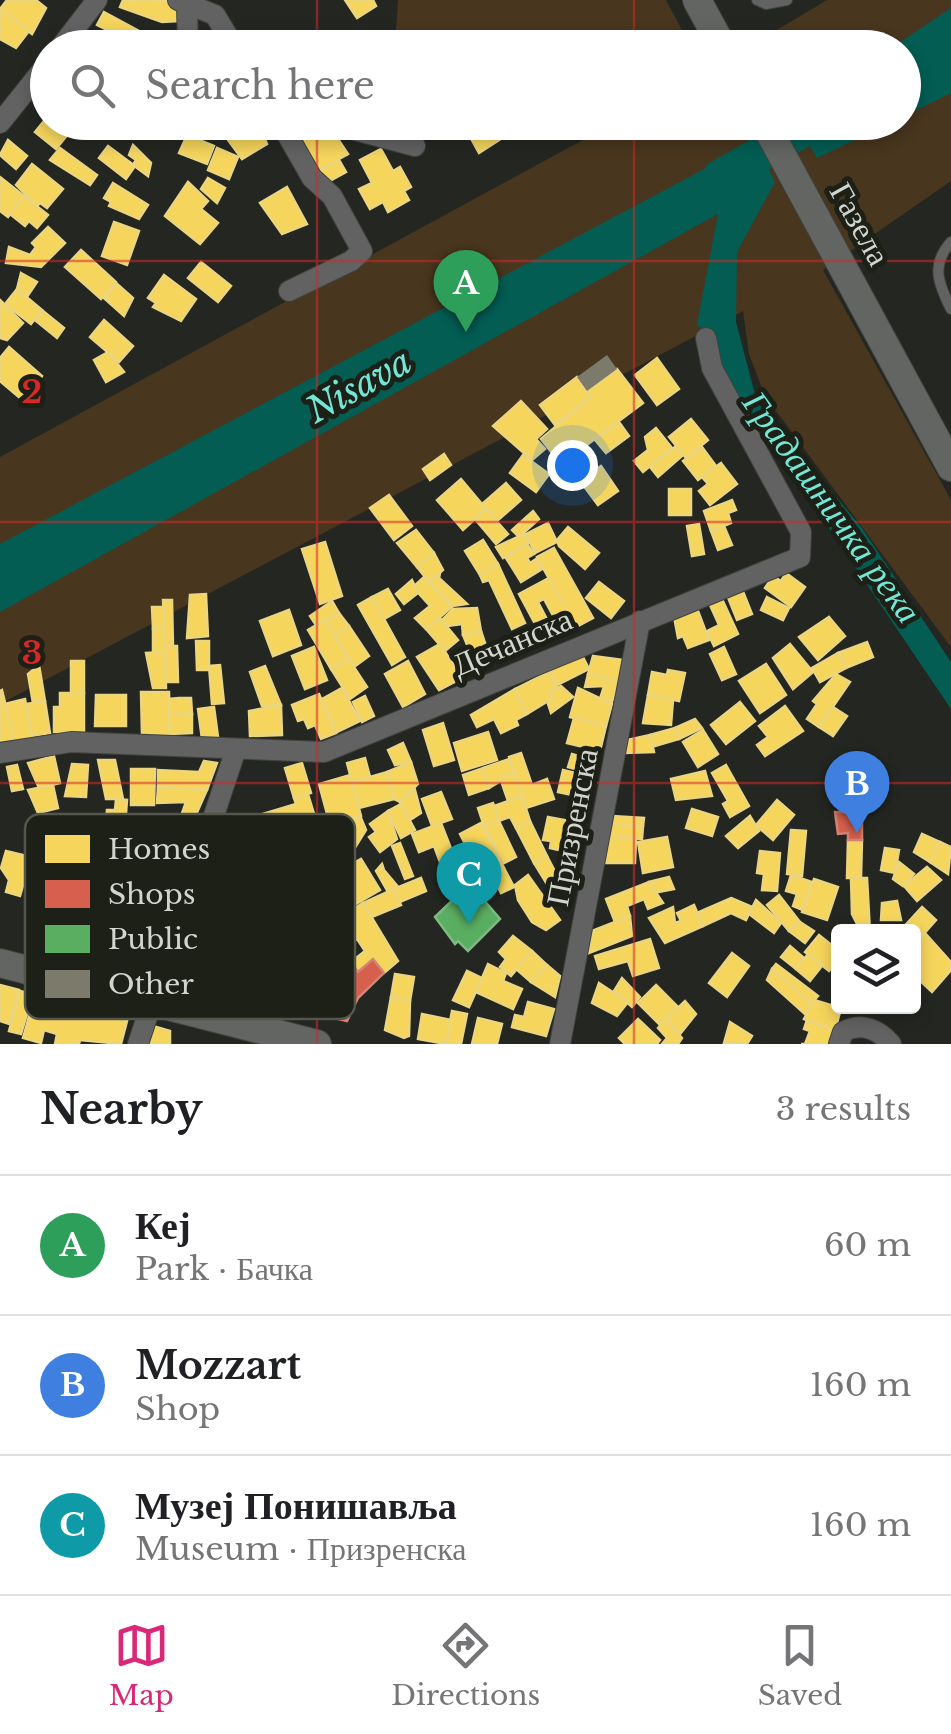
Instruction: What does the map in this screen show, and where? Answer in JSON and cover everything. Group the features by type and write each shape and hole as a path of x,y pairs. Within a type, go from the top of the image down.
{"street":[{"path":"74,30 96,0"},
{"path":"696,0 713,30"},
{"path":"186,30 183,3 215,14 224,30"},
{"path":"0,84 18,98"},
{"path":"0,123 30,84"},
{"path":"289,291 351,261 362,251 332,196 312,178 290,140"},
{"path":"392,140 415,146"},
{"name":"Газела","path":"774,140 951,467"},
{"name":"Дечанска","path":"0,753 71,742 293,752 338,748 640,621 778,570 800,557 801,532 712,368 706,338"},
{"name":"Призренска","path":"560,1044 640,621"},
{"path":"214,814 236,749"},
{"path":"0,963 25,969"},
{"path":"138,1044 146,1019"},
{"path":"218,1019 316,1044"},
{"path":"839,1044 843,1032 859,1027 876,1031 891,1044"}],"lane":[{"path":"756,0 766,4 786,0"},
{"path":"951,242 938,264 938,278 951,309"}],"shaded area":[{"path":"398,0 666,0 682,30 396,30"},
{"path":"827,0 951,0 951,181 823,270 951,500 951,647 765,396 749,354 743,311 0,704 0,457 583,140 921,140 921,30 777,30"}],"water":[{"path":"951,8 951,93 921,108 921,30"},
{"path":"807,140 855,140 817,158"},
{"name":"Градашничка река","path":"755,142 775,182 737,252 736,322 757,402 862,528 951,662 951,709 720,367 711,333 697,325 718,214 0,612 0,544"}],"building: Homes":[{"path":"7,0 36,0 46,8 30,32 0,9"},
{"path":"123,0 170,1 180,15 179,21 162,22 120,7"},
{"path":"345,0 373,0 376,6 357,18"},
{"path":"0,9 29,31 16,48 0,39"},
{"path":"104,12 137,30 107,30 97,25"},
{"path":"8,140 27,156 16,169 0,155"},
{"path":"45,140 63,140 56,149"},
{"path":"185,140 214,146 207,164 179,153"},
{"path":"228,140 265,140 267,144 242,159"},
{"path":"298,140 339,140 348,154 310,175"},
{"path":"472,140 499,140 479,153"},
{"path":"133,145 151,163 148,176 133,165 136,160 129,155"},
{"path":"108,146 135,166 126,179 99,158"},
{"path":"60,148 97,175 90,185 50,160"},
{"path":"217,148 238,157 229,179 208,170"},
{"path":"381,149 393,171 400,167 411,187 404,191 409,200 388,212 383,202 370,209 359,189 372,183 360,160"},
{"path":"339,160 346,172 326,183 319,171"},
{"path":"32,164 63,189 47,208 40,203 37,206 16,185"},
{"path":"0,177 24,196 8,217 0,211"},
{"path":"208,178 225,188 217,203 201,189"},
{"path":"188,182 208,201 201,209 218,223 200,244 165,216"},
{"path":"113,183 148,205 139,219 109,206 111,202 104,198"},
{"path":"287,187 307,224 282,234 260,203"},
{"path":"24,196 48,215 37,228 29,221 25,226 10,214"},
{"path":"114,222 139,231 127,265 102,256"},
{"path":"48,227 65,243 41,267 6,263 9,247 30,255 36,247 32,243"},
{"path":"81,250 116,282 101,299 65,267"},
{"path":"201,262 231,286 218,302 188,278"},
{"path":"21,273 37,282 27,297 17,289"},
{"path":"164,275 196,299 181,321 153,307 156,303 148,298"},
{"path":"116,283 133,298 124,316 104,298"},
{"path":"17,289 42,310 31,324 5,304"},
{"path":"0,300 23,323 7,340 0,338"},
{"path":"43,311 64,328 57,338 35,320"},
{"path":"104,320 133,346 119,362 90,337"},
{"path":"9,347 42,376 26,403 0,381 0,358"},
{"path":"108,352 124,372 106,382 94,360"},
{"path":"657,358 679,389 657,405 635,375"},
{"path":"617,369 643,403 576,453 568,454 562,446 552,453 541,439 591,397 587,391"},
{"path":"577,377 591,397 555,425 540,405"},
{"path":"521,401 547,429 536,439 545,449 532,460 493,426"},
{"path":"691,419 708,440 686,458 669,437"},
{"path":"619,422 629,436 606,453 595,440"},
{"path":"656,428 672,448 643,472 634,461 648,450 645,437"},
{"path":"676,446 683,455 658,477 650,467"},
{"path":"702,447 716,466 698,480 683,461"},
{"path":"444,454 451,465 430,480 423,469"},
{"path":"523,455 549,474 536,492 510,473"},
{"path":"721,463 737,484 710,505 699,491 708,484 702,477"},
{"path":"601,466 618,491 598,505 580,481"},
{"path":"461,479 486,509 463,530 437,500"},
{"path":"506,483 521,500 497,521 482,504"},
{"path":"669,489 691,489 691,515 669,515"},
{"path":"389,495 412,526 394,540 370,508"},
{"path":"732,500 736,510 728,513 731,523 711,531 704,511"},
{"path":"486,509 508,534 496,544 475,519"},
{"path":"533,511 539,519 519,537 512,530"},
{"path":"548,523 557,542 535,553 526,534"},
{"path":"699,524 704,554 692,556 687,526"},
{"path":"724,526 732,545 718,550 711,531"},
{"path":"568,527 599,553 585,569 559,546 557,540"},
{"path":"416,530 434,553 417,567 397,543"},
{"path":"524,534 529,543 503,558 496,547"},
{"path":"483,540 498,564 480,575 465,551"},
{"path":"325,542 342,596 320,604 302,549"},
{"path":"527,544 534,554 527,558 530,563 536,559 542,569 521,582 506,558"},
{"path":"554,548 593,618 576,627 537,557"},
{"path":"434,553 443,570 429,582 417,567"},
{"path":"498,564 525,623 512,629 489,580 483,582 480,575"},
{"path":"440,573 439,578 467,604 453,606 429,582"},
{"path":"786,573 805,587 791,607 765,588 773,576 781,581"},
{"path":"424,577 452,607 426,629 415,618 430,606 413,587"},
{"path":"549,578 576,627 563,634 544,599 538,602 551,627 540,633 519,594"},
{"path":"412,580 418,593 404,604 396,594"},
{"path":"599,582 624,601 611,618 586,598"},
{"path":"388,589 400,610 384,619 372,597"},
{"path":"742,589 752,614 737,620 727,595"},
{"path":"206,594 208,636 187,638 190,595"},
{"path":"372,597 405,657 392,665 358,605"},
{"path":"767,597 789,608 783,620 761,610"},
{"path":"722,599 738,634 714,646 707,631 719,625 710,605"},
{"path":"163,600 172,600 173,646 165,646"},
{"path":"332,601 339,613 316,625 310,616"},
{"path":"695,603 709,640 688,648 683,636 678,638 673,611"},
{"path":"152,607 164,607 164,629 153,629"},
{"path":"477,608 481,631 463,635 462,624 448,626 442,620 453,609"},
{"path":"289,610 301,645 273,656 260,621"},
{"path":"339,613 349,626 335,636 326,622"},
{"path":"829,617 845,636 818,660 799,637"},
{"path":"440,618 458,640 445,651 426,629"},
{"path":"325,620 348,658 331,669 308,630"},
{"path":"349,626 369,656 354,667 335,636"},
{"path":"153,629 164,629 165,652 153,653"},
{"path":"481,631 488,652 472,657 463,635"},
{"path":"196,641 209,641 209,670 197,670"},
{"path":"867,642 873,657 846,668 838,653"},
{"path":"440,644 462,678 439,690 417,657"},
{"path":"790,644 813,672 793,689 773,658"},
{"path":"165,646 177,646 178,682 165,682"},
{"path":"314,647 327,680 305,689 292,656"},
{"path":"724,647 736,674 722,680 710,654"},
{"path":"165,652 166,688 153,688 146,653"},
{"path":"838,653 846,668 820,682 812,668"},
{"path":"582,655 589,669 557,685 550,671"},
{"path":"593,656 624,660 618,682 588,674"},
{"path":"348,658 367,687 350,699 331,669"},
{"path":"71,661 84,661 84,693 71,693"},
{"path":"408,661 425,694 403,707 385,674"},
{"path":"766,664 786,695 760,713 739,681"},
{"path":"39,665 45,701 33,703 28,674"},
{"path":"220,665 224,703 212,704 209,666"},
{"path":"265,666 281,705 262,706 250,672"},
{"path":"668,670 685,673 679,701 648,695 652,672 667,675"},
{"path":"549,672 557,688 550,691 553,698 527,714 515,689"},
{"path":"588,674 618,682 612,702 600,699 604,686 585,687"},
{"path":"836,674 850,682 819,727 807,719 817,704 813,701"},
{"path":"561,686 573,697 551,713 547,701 553,698 550,691"},
{"path":"342,688 360,721 337,732 322,699"},
{"path":"578,688 612,704 606,726 570,717"},
{"path":"515,689 527,714 516,720 518,725 501,733 494,719 477,727 471,715"},
{"path":"0,691 14,740 0,743"},
{"path":"141,692 169,692 170,734 142,735"},
{"path":"60,693 84,693 84,732 54,732 54,707 60,707"},
{"path":"319,694 336,733 321,739 315,725 308,728 304,719 298,721 292,705"},
{"path":"96,695 126,695 126,726 95,726"},
{"path":"648,695 673,700 671,725 643,723"},
{"path":"365,696 374,716 362,722 353,702"},
{"path":"191,698 192,714 169,714 169,699"},
{"path":"25,699 32,741 15,745 5,704"},
{"path":"45,701 50,733 32,736 26,704"},
{"path":"740,702 755,721 726,744 711,725"},
{"path":"281,705 282,735 250,736 249,711"},
{"path":"785,706 803,731 765,756 757,745 768,737 759,726"},
{"path":"214,707 218,737 202,739 198,709"},
{"path":"833,707 847,716 833,736 819,727"},
{"path":"169,714 192,714 192,733 170,734"},
{"path":"574,718 606,726 600,751 567,743"},
{"path":"695,719 702,728 679,739 675,728"},
{"path":"443,723 454,760 434,766 423,730"},
{"path":"675,728 679,739 652,747 650,735"},
{"path":"703,730 718,754 698,767 683,742"},
{"path":"488,732 497,760 462,771 454,743"},
{"path":"650,735 654,752 625,753 627,740"},
{"path":"403,743 411,762 395,765 388,750"},
{"path":"521,753 532,785 547,779 554,799 526,808 509,757"},
{"path":"572,754 594,761 591,773 568,767"},
{"path":"54,756 60,783 39,788 28,763"},
{"path":"365,758 370,777 352,782 347,763"},
{"path":"509,759 514,773 489,788 483,768"},
{"path":"98,760 115,760 123,799 106,799"},
{"path":"204,761 217,763 207,790 158,787 158,770 199,772"},
{"path":"411,762 418,784 400,802 394,799 387,772"},
{"path":"302,763 311,793 294,798 285,768"},
{"path":"72,764 88,765 86,797 65,796"},
{"path":"17,765 23,789 12,791 7,767"},
{"path":"726,765 749,806 730,817 723,804 728,801 712,773"},
{"path":"483,768 489,788 469,795 463,775"},
{"path":"131,769 155,769 154,805 131,805"},
{"path":"563,770 596,778 591,799 558,792"},
{"path":"705,771 712,796 676,800 671,779"},
{"path":"387,772 394,799 359,808 352,782"},
{"path":"514,773 522,796 508,801 500,778"},
{"path":"350,775 361,816 327,814 319,784"},
{"path":"53,785 58,808 38,813 28,790"},
{"path":"158,787 207,790 196,814 182,814 186,802 157,803"},
{"path":"415,790 421,813 410,820 400,802"},
{"path":"441,792 452,819 432,826 422,799"},
{"path":"308,794 314,814 262,814 296,804 294,798"},
{"path":"522,796 530,821 516,828 510,817 499,821 494,806"},
{"path":"116,799 127,800 126,814 107,814 107,810 115,810"},
{"path":"777,800 794,815 773,840 756,825"},
{"path":"493,803 499,821 484,826 478,808"},
{"path":"401,804 415,830 401,838 388,811"},
{"path":"692,809 718,817 712,836 686,828"},
{"path":"388,811 397,839 380,852 369,837 376,832 370,824"},
{"path":"612,816 644,818 643,826 611,824"},
{"path":"750,816 759,831 738,848 726,836"},
{"path":"548,817 565,820 570,831 584,834 579,866 561,863 563,851 550,848 551,841 543,840"},
{"path":"361,818 366,830 355,848 355,819"},
{"path":"499,821 516,857 504,863 484,826"},
{"path":"530,821 547,856 534,863 516,828"},
{"path":"441,823 454,856 440,862 434,846 419,852 412,834"},
{"path":"481,823 504,868 483,879 460,834"},
{"path":"609,824 643,826 642,839 608,837"},
{"path":"791,830 806,831 802,876 787,874"},
{"path":"922,834 940,842 930,862 914,852"},
{"path":"608,837 636,838 635,863 606,863"},
{"path":"667,837 673,867 643,873 638,842"},
{"path":"848,840 862,840 861,878 847,878"},
{"path":"940,842 951,847 948,874 930,862"},
{"path":"400,843 413,876 405,879 392,846"},
{"path":"885,848 899,850 895,873 881,870"},
{"path":"6,851 25,856 20,896 6,892 9,880 1,868"},
{"path":"760,851 780,853 777,891 762,890 764,874 757,873"},
{"path":"547,856 561,883 550,889 534,863"},
{"path":"361,859 380,890 355,905 355,862"},
{"path":"899,862 914,874 903,886 893,879"},
{"path":"382,864 399,888 388,892 376,871"},
{"path":"927,867 941,880 917,901 904,886"},
{"path":"504,868 514,887 501,893 492,875"},
{"path":"528,875 560,920 546,930 532,922 518,900 515,885"},
{"path":"791,875 812,882 803,910 793,906 797,894 786,891"},
{"path":"669,877 674,889 653,893 649,882"},
{"path":"421,878 426,891 400,902 394,889"},
{"path":"851,878 867,878 870,924 857,924 852,914"},
{"path":"814,879 838,887 827,920 802,912"},
{"path":"649,882 663,903 648,909 644,899 627,906 630,916 615,922 606,899"},
{"path":"394,889 401,905 372,917 363,903"},
{"path":"779,895 800,922 789,931 767,905"},
{"path":"731,898 752,907 746,920 731,913 703,926 697,913"},
{"path":"756,900 781,923 774,933 749,914"},
{"path":"897,901 901,920 881,920 882,903"},
{"path":"363,903 398,961 384,973 373,959 358,972 355,968 355,959 365,951 355,936 355,908"},
{"path":"694,905 703,926 665,943 649,918 673,907 675,923 681,921 677,913"},
{"path":"922,907 936,920 921,937 921,924 906,924"},
{"path":"630,916 632,936 589,953 592,931"},
{"path":"800,922 814,931 805,943 789,931"},
{"path":"925,933 951,962 951,970 932,992 921,982 921,937"},
{"path":"819,935 831,944 831,968 829,971 805,952"},
{"path":"513,936 532,951 511,976 500,967 506,959 499,952"},
{"path":"650,939 659,968 633,976 628,961 599,969 595,956"},
{"path":"790,946 804,958 796,969 781,957"},
{"path":"532,951 547,965 531,982 516,969"},
{"path":"732,953 749,966 727,997 709,983"},
{"path":"808,954 822,966 810,981 796,969"},
{"path":"488,964 506,973 503,981 522,989 513,1009 476,992"},
{"path":"776,964 818,996 811,1004 772,969"},
{"path":"547,965 560,976 555,997 531,982"},
{"path":"772,969 811,1004 806,1015 767,980"},
{"path":"467,971 482,978 469,1007 453,1000"},
{"path":"395,974 414,977 410,1001 391,997"},
{"path":"622,978 640,997 632,1007 614,991"},
{"path":"599,983 628,1002 617,1016 592,1003"},
{"path":"0,985 19,990 9,1024 0,1021"},
{"path":"656,985 678,1007 660,1025 638,1003"},
{"path":"20,991 25,992 26,1019 21,1034 9,1031"},
{"path":"391,997 410,1001 409,1036 404,1038 385,1030"},
{"path":"814,1000 831,1005 831,1014 839,1014 835,1031 804,1019"},
{"path":"685,1001 696,1014 680,1034 666,1019"},
{"path":"528,1002 554,1009 546,1036 512,1027 515,1015 524,1017"},
{"path":"452,1011 467,1014 461,1044 446,1044"},
{"path":"422,1014 451,1020 446,1044 418,1039"},
{"path":"478,1018 502,1024 497,1044 472,1044"},
{"path":"28,1019 127,1021 121,1044 80,1040 79,1044 55,1044 57,1034 44,1030 41,1043 23,1038"},
{"path":"638,1019 660,1040 657,1044 625,1044 619,1038"},
{"path":"666,1019 682,1038 678,1044 662,1044 667,1038 658,1028"},
{"path":"807,1020 835,1031 831,1044 805,1044 810,1031 804,1029"},
{"path":"730,1022 752,1036 747,1044 724,1043"},
{"path":"153,1026 170,1031 170,1044 144,1044"}],"building: Shops":[{"path":"835,812 862,812 862,840 848,840 848,833 838,834"},
{"path":"373,959 384,973 355,1004 355,968 358,972"}],"building: Public":[{"path":"461,892 483,899 500,919 468,951 458,941 455,944 435,917"}],"building: Other":[{"path":"607,355 617,369 587,391 577,377"}],"waterway":[{"name":"Nisava","path":"720,177 785,140"}],"place":[{"name":"Кеј","path":"466,332"},
{"name":"Mozzart","path":"857,833"},
{"name":"Музеј Понишавља","path":"469,924"}]}
